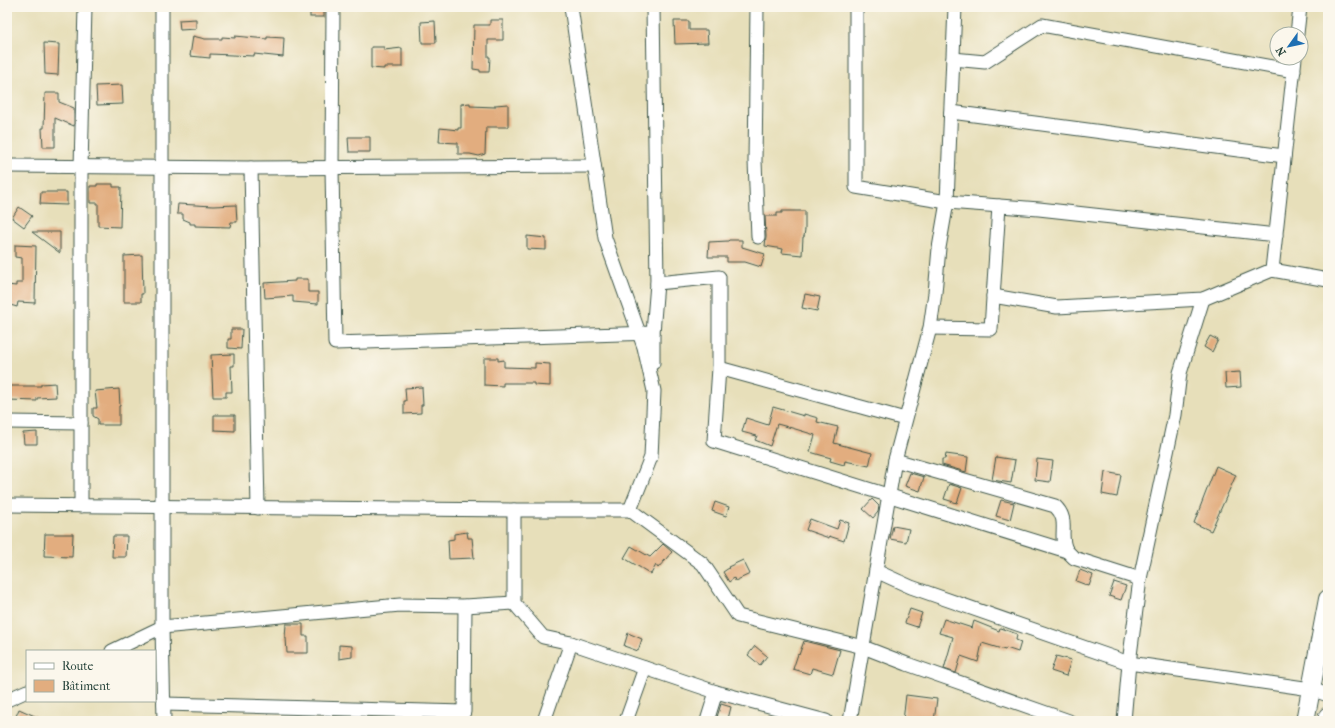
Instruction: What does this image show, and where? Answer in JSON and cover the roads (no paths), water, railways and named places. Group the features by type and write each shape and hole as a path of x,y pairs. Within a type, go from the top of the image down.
{"main road":[{"path":"1305,721 1328,599"},
{"path":"1327,721 1328,716"}],"street":[{"path":"81,506 81,167 85,7"},
{"path":"162,7 162,628 164,721"},
{"path":"333,7 332,168 335,343 653,333"},
{"path":"571,7 605,238 644,347 654,392"},
{"path":"630,510 652,457 654,392 653,333 657,282 653,7 649,7"},
{"path":"757,7 755,161 758,237"},
{"path":"856,7 856,187 947,202 1047,210 1276,235"},
{"path":"850,721 895,460 930,328 936,293 939,248 947,202 955,7"},
{"path":"1299,26 1300,7"},
{"path":"953,59 985,62 1042,25 1269,60"},
{"path":"1272,270 1294,66"},
{"path":"951,112 1284,156"},
{"path":"7,166 162,168 594,166"},
{"path":"252,168 258,508"},
{"path":"930,328 991,329 999,206"},
{"path":"993,296 1057,307 1203,299 1272,270 1328,280"},
{"path":"657,282 719,277 719,368 714,441 1067,551"},
{"path":"1124,721 1129,662 1140,579 1174,422 1180,373 1203,299"},
{"path":"719,368 905,419"},
{"path":"7,422 81,423"},
{"path":"895,460 1055,506 1061,511 1064,521 1064,543 1067,551 1074,558 1140,579"},
{"path":"7,505 630,510 703,564 738,616 863,647 1069,721"},
{"path":"514,510 514,603 543,637 570,642 716,692 826,721"},
{"path":"876,571 911,587 1129,662 1311,689 1328,695"},
{"path":"114,650 162,628 400,604 465,606 514,603"},
{"path":"164,704 461,717 465,606"},
{"path":"544,721 570,642"},
{"path":"626,721 645,668"},
{"path":"7,700 26,691"},
{"path":"707,721 716,692"}]}
